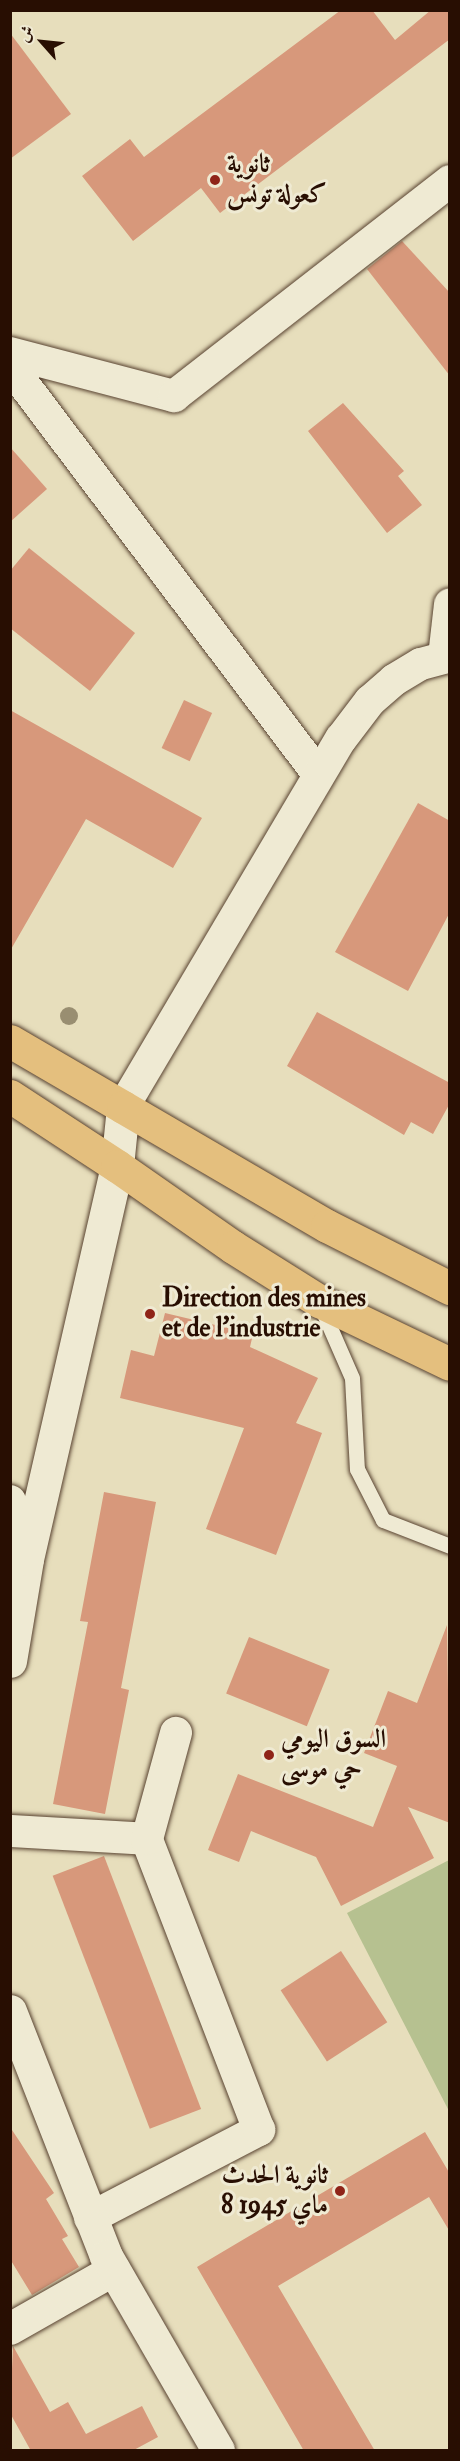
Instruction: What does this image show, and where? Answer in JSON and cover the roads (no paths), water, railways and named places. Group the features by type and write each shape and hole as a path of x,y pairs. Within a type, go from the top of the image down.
{"main road":[{"path":"10,1041 327,1226 450,1288"},
{"path":"10,1096 117,1166 233,1247 319,1301 450,1364"},
{"path":"10,1661 19,1565 117,1166 123,1107"},
{"path":"10,2011 90,2218 114,2270 218,2451"}],"street":[{"path":"10,352 174,396 445,194"},
{"path":"15,379 318,774"},
{"path":"123,1107 318,774 370,701 394,680 422,664 447,657 450,604"},
{"path":"10,1501 19,1565"},
{"path":"90,2218 258,2130 147,1839 176,1733"},
{"path":"10,1831 147,1839"},
{"path":"10,2329 114,2270"}],"lane":[{"path":"319,1301 352,1378 357,1469 382,1520 450,1546"}],"place":[{"name":"ثانوية كعولة تونس","path":"215,180"},
{"name":"Direction des mines et de l'industrie","path":"150,1314"},
{"name":"السوق اليومي حي موسى","path":"269,1755"},
{"name":"ثانوية الحدث 8 ماي 1945","path":"340,2191"}]}
